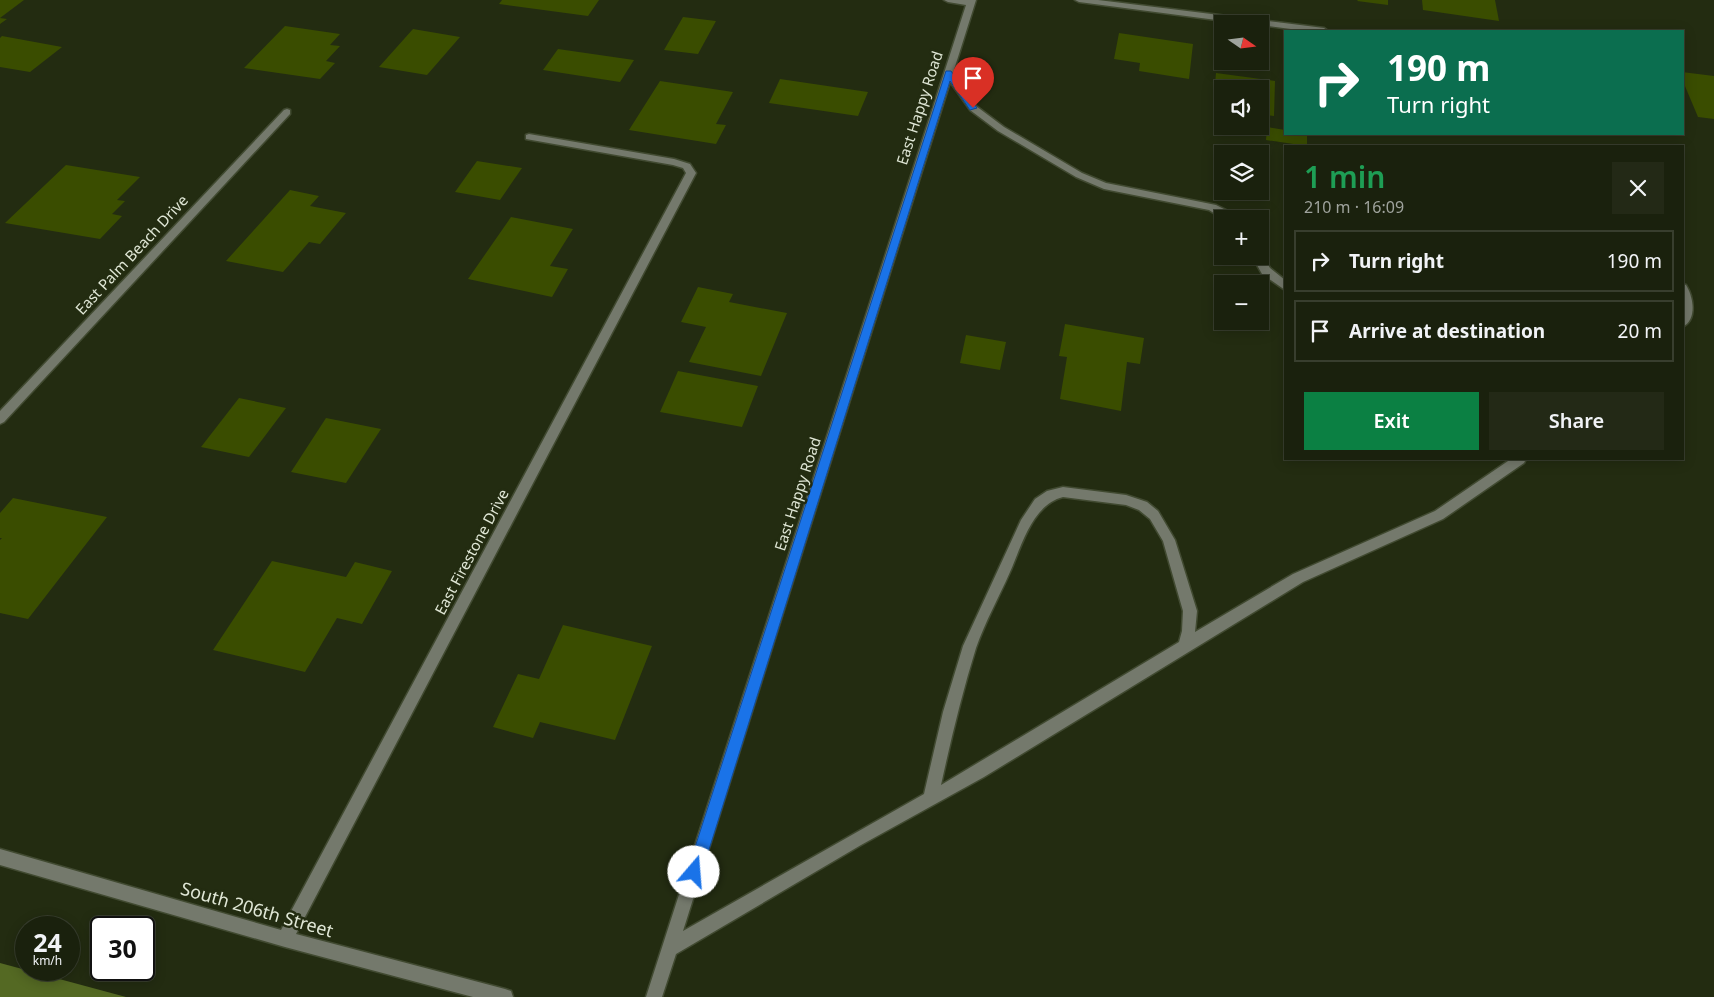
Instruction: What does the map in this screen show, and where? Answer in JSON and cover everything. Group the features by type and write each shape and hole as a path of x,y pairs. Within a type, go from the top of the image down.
{"street":[{"path":"948,0 971,2"},
{"path":"1079,0 1316,30"},
{"name":"East Happy Road","path":"654,997 971,2"},
{"path":"949,73 973,108 1001,129 1079,175 1104,186 1212,207 1218,210"},
{"name":"East Palm Beach Drive","path":"0,419 286,112"},
{"name":"East Firestone Drive","path":"285,939 691,173 687,166 674,162 529,137"},
{"path":"1262,265 1266,271 1284,285"},
{"path":"1684,290 1688,294 1688,311 1684,319"},
{"path":"670,948 749,901 979,772 1298,578 1439,515 1519,460"},
{"path":"931,798 950,712 970,646 1025,524 1039,503 1051,495 1063,492 1126,500 1144,506 1154,515 1169,540 1190,611 1189,631 1185,646"},
{"name":"South 206th Street","path":"0,857 285,939 505,997"}],"shaded area":[{"path":"0,963 15,967 15,981 67,981 126,997 0,997"}],"building":[{"path":"0,0 24,0 0,18"},
{"path":"502,0 599,0 588,16 499,4"},
{"path":"1388,0 1388,5 1357,1"},
{"path":"1422,0 1495,0 1499,21 1423,10"},
{"path":"683,17 716,21 698,54 664,50"},
{"path":"0,18 7,19 0,24"},
{"path":"285,26 340,34 330,45 340,46 326,61 335,63 320,79 244,68"},
{"path":"413,29 460,37 427,75 379,67"},
{"path":"1119,33 1193,44 1189,79 1139,71 1140,63 1114,59"},
{"path":"2,36 62,47 30,72 0,67 0,38"},
{"path":"558,49 634,60 620,82 543,70"},
{"path":"1684,72 1714,76 1714,119 1698,117 1684,84"},
{"path":"1216,73 1268,80 1215,80"},
{"path":"780,79 868,92 858,116 769,103"},
{"path":"1269,80 1275,81 1274,116 1269,115"},
{"path":"660,81 733,92 716,124 726,125 716,144 629,130"},
{"path":"1269,127 1284,130 1284,135 1307,135 1307,145 1266,140 1266,135 1269,135"},
{"path":"477,161 522,168 500,200 455,192"},
{"path":"66,165 140,177 117,200 125,201 112,214 122,216 100,239 5,223"},
{"path":"290,190 319,196 310,206 346,213 320,244 309,242 283,272 226,261"},
{"path":"511,217 573,229 550,266 568,269 552,297 468,279"},
{"path":"698,287 733,294 729,302 787,313 761,376 689,362 706,327 681,322"},
{"path":"1065,324 1144,338 1140,364 1127,362 1121,411 1060,399 1067,357 1059,356"},
{"path":"966,335 1006,342 1000,370 960,363"},
{"path":"678,371 758,386 742,427 660,412"},
{"path":"239,398 286,408 249,457 201,447"},
{"path":"326,418 381,429 346,483 291,472"},
{"path":"13,498 107,517 28,619 0,613 0,540 2,538 0,538 0,513"},
{"path":"272,561 346,577 355,562 392,571 362,624 337,618 305,672 213,650"},
{"path":"563,625 652,646 615,740 540,722 533,738 493,727 518,674 539,679"}],"route":[{"path":"694,872 949,73 973,108"}]}
